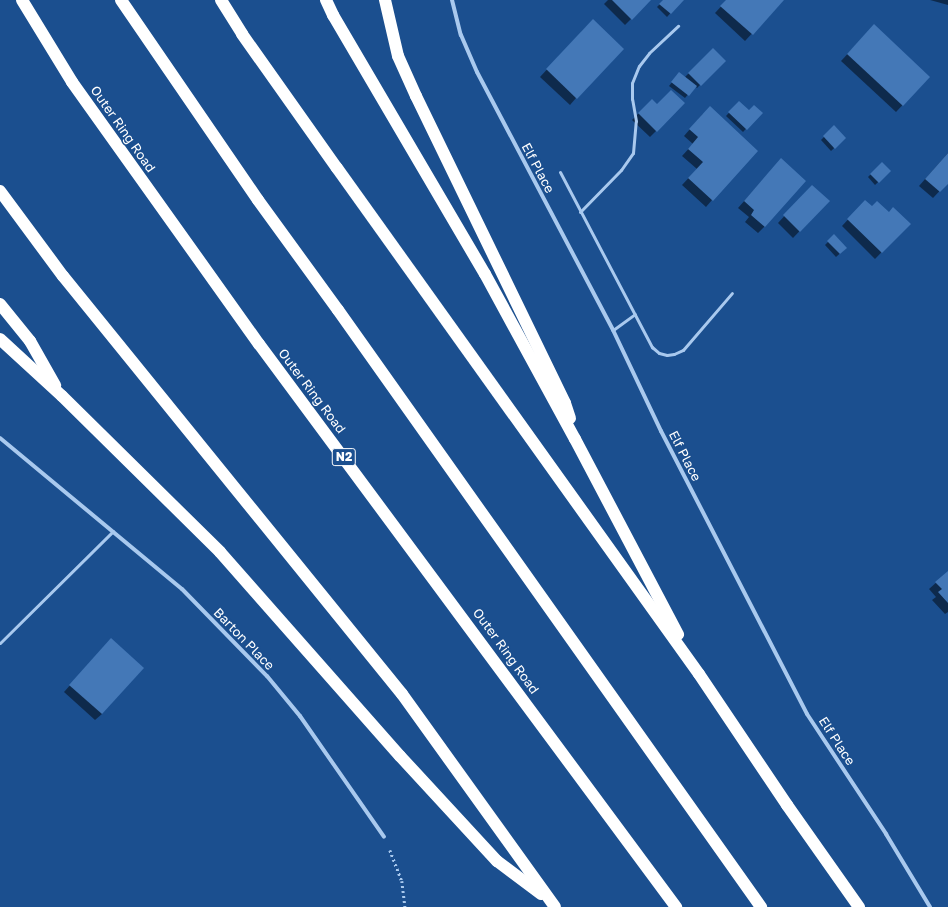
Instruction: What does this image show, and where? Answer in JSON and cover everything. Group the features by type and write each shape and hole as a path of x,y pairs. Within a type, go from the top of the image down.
{"highway":[{"name":"Outer Ring Road","path":"22,0 72,82 254,338 676,907"},
{"path":"121,0 258,200 343,317 761,907"},
{"path":"221,0 242,34 337,168 700,674 787,805 859,907"},
{"path":"326,0 333,15 485,274 575,438 700,674"},
{"path":"384,0 398,56 565,403 575,438"},
{"path":"0,191 63,276 402,694 554,905"},
{"path":"0,304 30,341 62,396"},
{"path":"0,338 62,396 220,552 400,756 497,861 554,905"}],"street":[{"name":"Elf Place","path":"452,0 461,35 477,72 613,330 661,431 807,714 886,834 930,907"},
{"name":"Barton Place","path":"0,438 182,589 267,676 300,716 384,837"}],"lane":[{"path":"580,212 621,170 633,152 636,121 632,99 632,83 639,66 649,53 678,26"},
{"path":"560,172 652,347 659,353 667,355 683,350 732,293"},
{"path":"613,330 635,314"},
{"path":"0,643 113,531"}],"path":[{"path":"384,837 402,881 405,907"}],"building":[{"path":"612,0 651,0 632,20"},
{"path":"663,0 684,0 671,14 659,4"},
{"path":"726,0 784,0 753,35 720,6"},
{"path":"593,19 624,49 577,99 546,69"},
{"path":"874,24 930,77 903,106 847,54"},
{"path":"713,48 726,61 701,86 688,73"},
{"path":"679,72 697,86 689,96 671,82"},
{"path":"671,90 685,103 657,132 638,113 652,99 657,104"},
{"path":"739,101 749,110 754,105 763,113 747,130 728,112"},
{"path":"710,106 758,151 713,201 688,178 703,162 688,149 698,137 689,129"},
{"path":"834,125 846,138 835,149 823,136"},
{"path":"948,153 948,184 940,192 925,179"},
{"path":"781,158 806,181 765,227 751,215 754,210 744,201"},
{"path":"882,162 891,171 879,183 870,174"},
{"path":"812,185 830,201 800,232 783,215"},
{"path":"865,200 872,206 877,201 889,212 893,207 911,224 882,253 847,219"},
{"path":"834,234 847,248 840,254 827,241"},
{"path":"948,571 948,603 938,592 942,589 935,582"},
{"path":"111,638 144,668 102,714 69,685"}]}
